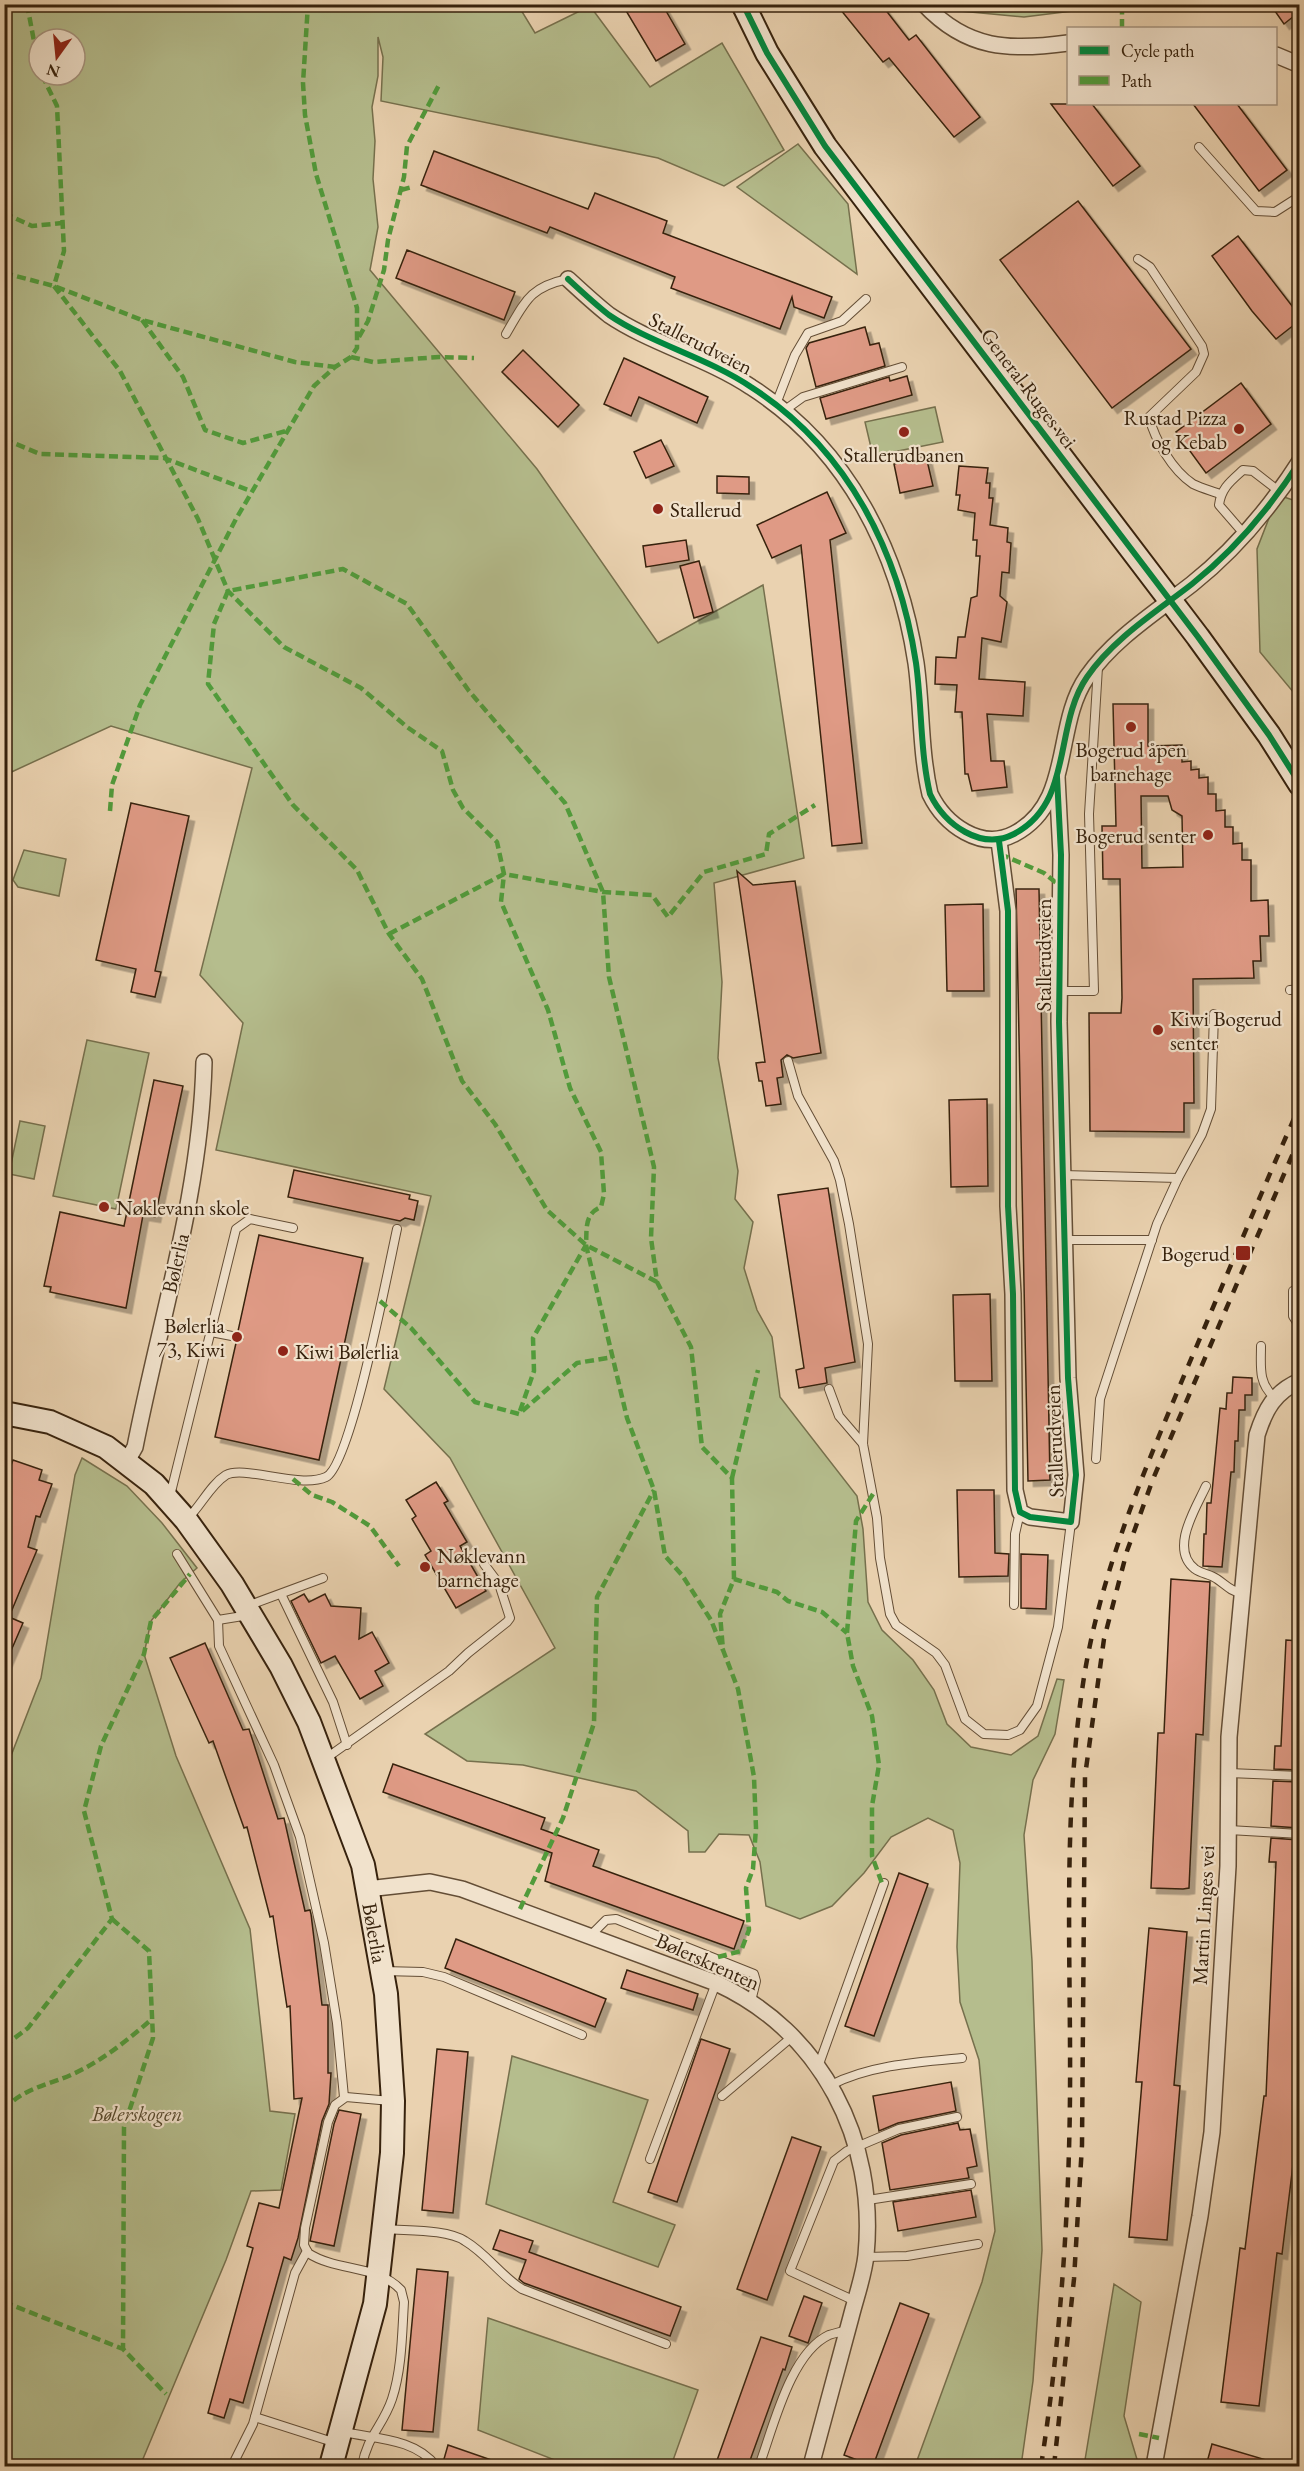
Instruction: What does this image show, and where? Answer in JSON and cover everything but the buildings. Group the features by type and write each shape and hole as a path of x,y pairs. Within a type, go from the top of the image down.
{"street":[{"name":"General Ruges vei","path":"743,4 778,71 825,146 1269,735 1299,784"},
{"path":"924,4 940,22 982,43 1004,48 1067,43"},
{"path":"1277,56 1299,65"},
{"name":"Stallerudveien","path":"568,279 609,315 699,358 750,386 780,407 838,464 883,544 905,606 915,658 930,794 936,807 958,828 985,841 999,841 1022,829 1041,811 1057,777 1069,718 1084,680 1098,662 1120,640 1193,583 1245,535 1280,492 1299,461"},
{"name":"Stallerudveien","path":"999,841 1008,910 1008,1206 1013,1294 1015,1490 1020,1512 1030,1517 1071,1522 1076,1475 1068,1377 1059,991 1061,855 1057,777"},
{"name":"Bølerlia","path":"127,1461 135,1448 189,1203 203,1116 204,1062"},
{"path":"1274,1397 1286,1387 1299,1381"},
{"name":"Martin Linges vei","path":"1154,2466 1200,2216 1212,2132 1229,1830 1229,1737 1241,1593 1257,1435 1264,1413 1274,1397"},
{"name":"Bølerlia","path":"4,1413 60,1426 106,1448 127,1461 169,1500 186,1520 249,1611 305,1713 363,1865 386,1994 393,2101 392,2153 380,2274 366,2346 331,2466"},
{"name":"Bølerskrenten","path":"367,1889 430,1882 462,1888 716,1983 751,2001 793,2036 818,2067 831,2085 858,2146 868,2200 866,2257 811,2466"}],"lane":[{"path":"1199,147 1256,211 1275,212 1299,196"},
{"path":"1138,259 1150,267 1202,346 1204,354 1196,372 1149,417 1153,433 1174,465 1193,483 1220,494"},
{"path":"506,334 535,290 543,285 568,279"},
{"path":"780,407 795,355 808,333 842,321 866,299"},
{"path":"780,407 803,397 902,367"},
{"path":"1245,535 1219,505 1220,494 1244,470 1253,471 1280,492"},
{"path":"1059,991 1094,991 1089,814 1098,662"},
{"path":"1290,990 1299,989"},
{"path":"1096,1459 1100,1399 1152,1240 1178,1178 1202,1134 1211,1109 1214,1014"},
{"name":"Stallerudveien","path":"788,1061 798,1096 834,1161 849,1224 868,1344 863,1444 877,1518 879,1558 890,1614 896,1625 936,1653 945,1665 965,1719 984,1734 1008,1735 1020,1730 1030,1720 1037,1706 1058,1627 1071,1522"},
{"path":"1063,1175 1178,1178"},
{"path":"169,1500 236,1229 250,1219 293,1228"},
{"path":"186,1520 197,1510 217,1482 228,1474 238,1472 280,1479 315,1479 326,1477 334,1470 342,1453 361,1386 397,1229"},
{"path":"1065,1240 1152,1240"},
{"path":"1293,1291 1293,1316 1299,1327"},
{"path":"211,1332 237,1337"},
{"path":"1261,1346 1261,1379 1267,1391 1274,1397"},
{"path":"829,1389 839,1416 863,1444"},
{"path":"1206,1486 1187,1528 1184,1546 1186,1560 1195,1568 1216,1578 1233,1592 1241,1593"},
{"path":"1014,1605 1015,1534 1020,1512"},
{"path":"177,1554 218,1620 219,1646 274,1765 300,1837 324,1943 337,2023 344,2097"},
{"path":"324,1760 449,1671 507,1622 510,1618 499,1584 484,1564"},
{"path":"218,1620 249,1611 281,1594 323,1578"},
{"path":"281,1594 333,1702 347,1745"},
{"path":"1229,1773 1299,1776"},
{"path":"1229,1830 1299,1834"},
{"path":"818,2067 884,1883"},
{"path":"591,1935 606,1920 616,1919 708,1953 754,1974 756,1986 751,2001"},
{"path":"382,1972 423,1972 444,1977 582,2035"},
{"path":"650,2159 716,1983"},
{"path":"722,2096 793,2036"},
{"path":"831,2085 866,2073 919,2062 962,2058"},
{"path":"362,2466 370,2437 381,2424 393,2396 404,2302 401,2290 380,2274 314,2257 304,2246 305,2229 328,2122 335,2105 344,2097 393,2101"},
{"path":"855,2301 790,2271 830,2167 843,2154 858,2146 899,2130 957,2117"},
{"path":"868,2200 971,2184"},
{"path":"386,2229 422,2231 463,2239 495,2265 504,2277 522,2289 666,2343"},
{"path":"866,2257 907,2256 978,2244"},
{"path":"232,2466 255,2417 295,2273 307,2251"},
{"path":"759,2466 795,2370 815,2346 828,2336 847,2330"},
{"path":"255,2417 340,2438 370,2437 405,2444 425,2455 436,2466"}],"green space":[{"path":"4,5 518,5 535,33 590,6 650,87 722,43 784,150 724,186 658,158 381,101 383,57 378,37 378,76 372,107 375,141 373,179 378,227 370,270 537,469 658,643 763,585 804,858 714,883 722,982 718,1058 738,1171 735,1199 753,1222 744,1268 757,1310 772,1337 780,1397 857,1496 863,1529 868,1602 882,1630 913,1660 934,1690 947,1724 971,1747 1011,1755 1038,1736 1057,1679 1064,1680 1055,1734 1033,1780 1024,1835 1032,1961 1042,2250 1033,2381 1021,2466 915,2466 982,2282 995,2231 979,2060 960,2002 957,1947 960,1863 953,1830 928,1818 891,1837 864,1873 832,1906 800,1919 766,1906 760,1862 749,1835 719,1834 705,1852 689,1852 688,1831 636,1791 523,1765 467,1761 425,1734 555,1648 450,1458 384,1389 431,1196 216,1150 243,1023 200,975 252,768 111,726 5,775"},
{"path":"954,5 1121,5 1024,17 960,11"},
{"path":"798,144 848,204 857,274 737,187"},
{"name":"Stallerudbanen","path":"935,407 943,442 873,456 865,422"},
{"path":"1278,495 1299,502 1299,699 1260,652 1257,549"},
{"path":"24,850 66,859 59,896 18,887 13,880"},
{"path":"87,1040 149,1053 116,1209 53,1196"},
{"path":"20,1121 45,1126 34,1179 9,1174"},
{"name":"Bølerskogen","path":"82,1458 127,1486 162,1523 197,1568 180,1583 151,1621 144,1654 176,1756 250,1929 270,2111 295,2114 281,2190 251,2191 226,2260 140,2466 5,2466 4,1774 41,1678 75,1475"},
{"path":"512,2056 648,2100 613,2202 675,2225 658,2267 486,2204"},
{"path":"1114,2284 1141,2302 1124,2416 1139,2466 1084,2466"},
{"path":"488,2318 698,2390 671,2466 570,2466 478,2430"}],"railway":[{"path":"1041,2466 1058,2327 1068,2187 1070,1829 1078,1723 1085,1671 1114,1556 1141,1481 1300,1105"},
{"path":"1054,2466 1074,2279 1082,2145 1085,1776 1104,1639 1127,1551 1153,1479 1300,1137"}],"marked path":[{"path":"27,4 31,27"},
{"path":"110,811 112,785 140,705 236,519 314,386 335,367 351,357 357,348 357,308 316,174 305,115 303,83 308,4"},
{"path":"1122,4 1122,27"},
{"path":"359,337 368,321 384,270 388,240 404,177 407,146 439,85"},
{"path":"48,87 57,106 64,251 54,286"},
{"path":"401,190 412,187"},
{"path":"4,213 32,226 62,223"},
{"path":"4,273 54,286 142,320 295,362 335,367"},
{"path":"54,286 120,371 198,519 228,591 284,647 361,688 407,727 442,751 453,790 463,808 497,842 504,874 501,902 548,1010 570,1088 601,1152 604,1194 601,1207 589,1218 586,1245 627,1418 654,1490 665,1556 682,1575 711,1620 723,1650"},
{"path":"142,320 183,377 205,430 243,443 286,431"},
{"path":"351,357 373,362 439,357 474,358"},
{"path":"4,439 40,454 164,458 251,491"},
{"path":"657,1282 586,1245 547,1210 495,1124 462,1081 422,979 389,934 357,870 293,805 208,684 214,624 228,591 343,569 407,604 469,691 565,803 603,892 609,977 654,1167 651,1238 657,1282 691,1347 702,1447 732,1478 734,1579"},
{"path":"389,934 504,874 603,892 652,895 668,917 704,872 766,854 769,834 815,805"},
{"path":"1000,854 1044,873 1060,886"},
{"path":"520,1411 534,1371 533,1338 586,1245"},
{"path":"380,1301 411,1328 475,1402 519,1414 577,1363 613,1357"},
{"path":"732,1478 758,1370"},
{"path":"293,1479 312,1495 332,1502 370,1526 399,1566"},
{"path":"520,1909 563,1818 594,1723 597,1597 654,1490"},
{"path":"873,1494 856,1521 847,1633 853,1666 872,1716 879,1765 872,1806 872,1856 883,1886"},
{"path":"4,2046 28,2028 112,1919 84,1811 101,1746 144,1654 151,1621 190,1574"},
{"path":"718,1957 741,1951 749,1930 746,1888 753,1869 756,1828 754,1777 738,1689 723,1650 720,1614 734,1579 777,1592 788,1601 822,1612 847,1633"},
{"path":"112,1919 149,1951 153,2038 124,2127 123,2349"},
{"path":"4,2110 27,2092 94,2063 125,2042 152,2019"},
{"path":"4,2302 123,2349 166,2394"},
{"path":"1139,2434 1159,2438"},
{"path":"1113,2461 1113,2466"}],"cycle path":[{"path":"743,4 767,53 825,146 1198,637 1269,735 1300,784"},
{"path":"568,279 604,311 625,325 716,367 751,387 785,412 815,441 841,472 864,507 882,543 897,582 916,663 924,761 930,794 954,825 977,837 1002,838 1014,834 1033,820 1046,803 1054,784 1070,718 1087,677 1122,638 1208,571 1238,542 1277,495 1300,461"},
{"path":"999,841 1008,911 1008,1206 1013,1294 1015,1490 1020,1512 1030,1517 1071,1522 1076,1475 1068,1378 1059,1022 1061,855 1057,777"}],"place":[{"name":"Rustad Pizza og Kebab","path":"1239,429"},
{"name":"Stallerudbanen","path":"904,432"},
{"name":"Stallerud","path":"658,509"},
{"name":"Bogerud åpen barnehage","path":"1131,727"},
{"name":"Bogerud senter","path":"1208,835"},
{"name":"Kiwi Bogerud senter","path":"1158,1030"},
{"name":"Nøklevann skole","path":"104,1207"},
{"name":"Bogerud","path":"1243,1253"},
{"name":"Bølerlia 73, Kiwi","path":"237,1337"},
{"name":"Kiwi Bølerlia","path":"283,1351"},
{"name":"Nøklevann barnehage","path":"425,1567"}]}
